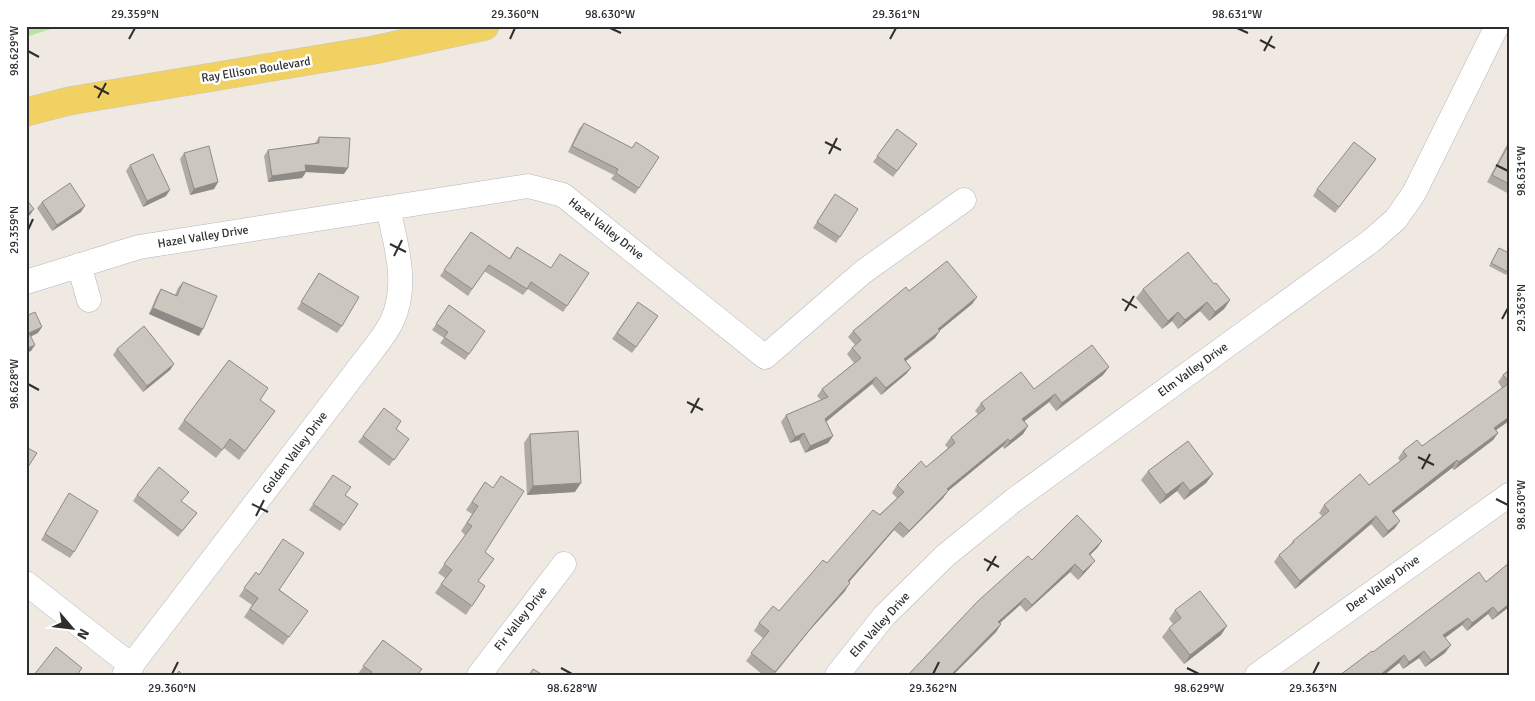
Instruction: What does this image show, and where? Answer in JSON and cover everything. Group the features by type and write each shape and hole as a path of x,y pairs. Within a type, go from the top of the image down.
{"main road":[{"name":"Ray Ellison Boulevard","path":"26,112 69,101 374,50 485,26"}],"street":[{"name":"Elm Valley Drive","path":"837,675 884,616 946,555 984,524 1014,500 1371,241 1396,220 1428,167 1497,26"},
{"name":"Hazel Valley Drive","path":"26,282 139,247 528,186 563,195 765,357 863,272 964,200"},
{"name":"Golden Valley Drive","path":"128,670 376,347 392,321 400,294 400,263 388,208"},
{"path":"79,265 89,300"},
{"name":"Deer Valley Drive","path":"1257,675 1509,495"},
{"name":"Fir Valley Drive","path":"479,675 564,564"},
{"path":"26,583 128,670"}],"green space":[{"path":"26,26 60,26 26,37"}],"building":[{"path":"584,123 632,148 636,142 659,157 639,188 616,173 618,169 572,146"},
{"path":"897,129 917,144 897,171 877,156"},
{"path":"319,137 350,138 348,168 305,165 306,171 272,176 268,150 319,143"},
{"path":"1354,142 1376,159 1339,207 1317,189"},
{"path":"1509,144 1509,184 1492,175"},
{"path":"209,146 218,182 194,189 184,153"},
{"path":"153,154 170,190 147,201 130,165"},
{"path":"70,183 85,206 57,225 42,202"},
{"path":"835,194 858,209 840,237 817,222"},
{"path":"26,199 34,209 26,215"},
{"path":"471,232 510,259 517,247 551,268 560,254 589,273 567,306 531,282 527,289 489,265 472,289 444,270"},
{"path":"1499,248 1509,253 1508,272 1491,263"},
{"path":"1188,252 1214,284 1216,283 1230,300 1215,312 1207,302 1185,320 1178,312 1168,321 1143,289"},
{"path":"947,261 977,297 938,329 940,331 904,359 911,368 886,388 876,377 825,419 833,436 810,446 804,433 795,437 786,415 828,397 822,389 861,358 852,348 861,340 853,331 906,287 909,291"},
{"path":"319,273 359,297 342,326 301,302"},
{"path":"183,282 217,296 203,329 153,308 161,289 177,296"},
{"path":"638,302 658,316 636,347 617,333"},
{"path":"449,305 485,331 469,354 444,337 448,332 436,324"},
{"path":"35,312 42,327 29,333 35,345 26,349 26,316"},
{"path":"144,326 174,364 147,386 117,349"},
{"path":"1092,345 1109,367 1062,403 1055,394 1022,419 1028,426 1010,441 1008,439 947,489 949,490 909,531 900,522 848,581 850,583 775,672 751,653 769,631 759,623 773,606 779,611 823,560 827,563 873,510 880,515 904,492 897,485 921,461 926,467 955,443 951,437 985,409 981,403 1021,372 1034,389"},
{"path":"229,360 268,388 260,400 275,411 245,451 230,439 222,450 184,420"},
{"path":"1509,370 1509,382 1503,375"},
{"path":"1509,383 1509,417 1494,428 1498,433 1459,462 1457,460 1392,511 1400,521 1388,531 1376,516 1300,581 1279,555 1329,511 1324,505 1360,474 1369,485 1407,456 1403,451 1417,440 1422,446"},
{"path":"384,408 401,421 396,429 409,439 394,460 363,436"},
{"path":"578,431 581,483 533,486 530,434"},
{"path":"1188,441 1213,474 1190,491 1183,482 1166,495 1148,471"},
{"path":"26,447 37,453 26,470"},
{"path":"159,467 189,492 181,501 197,513 182,531 137,495"},
{"path":"333,475 351,487 345,495 358,504 344,525 313,504"},
{"path":"501,476 524,491 485,552 494,559 478,581 485,586 472,606 441,584 452,570 444,564 472,526 467,523 478,506 472,502 485,482 493,488"},
{"path":"69,493 98,511 74,552 45,534"},
{"path":"1077,515 1102,541 1089,554 1095,561 1083,572 1075,564 1032,605 1025,598 998,622 1001,624 951,675 908,675 978,601 1028,556 1032,560"},
{"path":"283,539 304,553 279,590 308,611 289,637 250,609 258,598 244,588 256,572 259,575"},
{"path":"1509,563 1509,604 1498,613 1493,607 1472,623 1468,618 1443,635 1451,645 1431,660 1424,651 1409,662 1404,655 1380,675 1340,675 1479,572 1486,582"},
{"path":"1200,591 1227,626 1190,655 1169,628 1181,618 1175,610"},
{"path":"383,640 422,669 417,675 370,675 372,672 363,666"},
{"path":"56,647 82,668 77,675 34,675"},
{"path":"533,669 543,675 529,675"}]}
